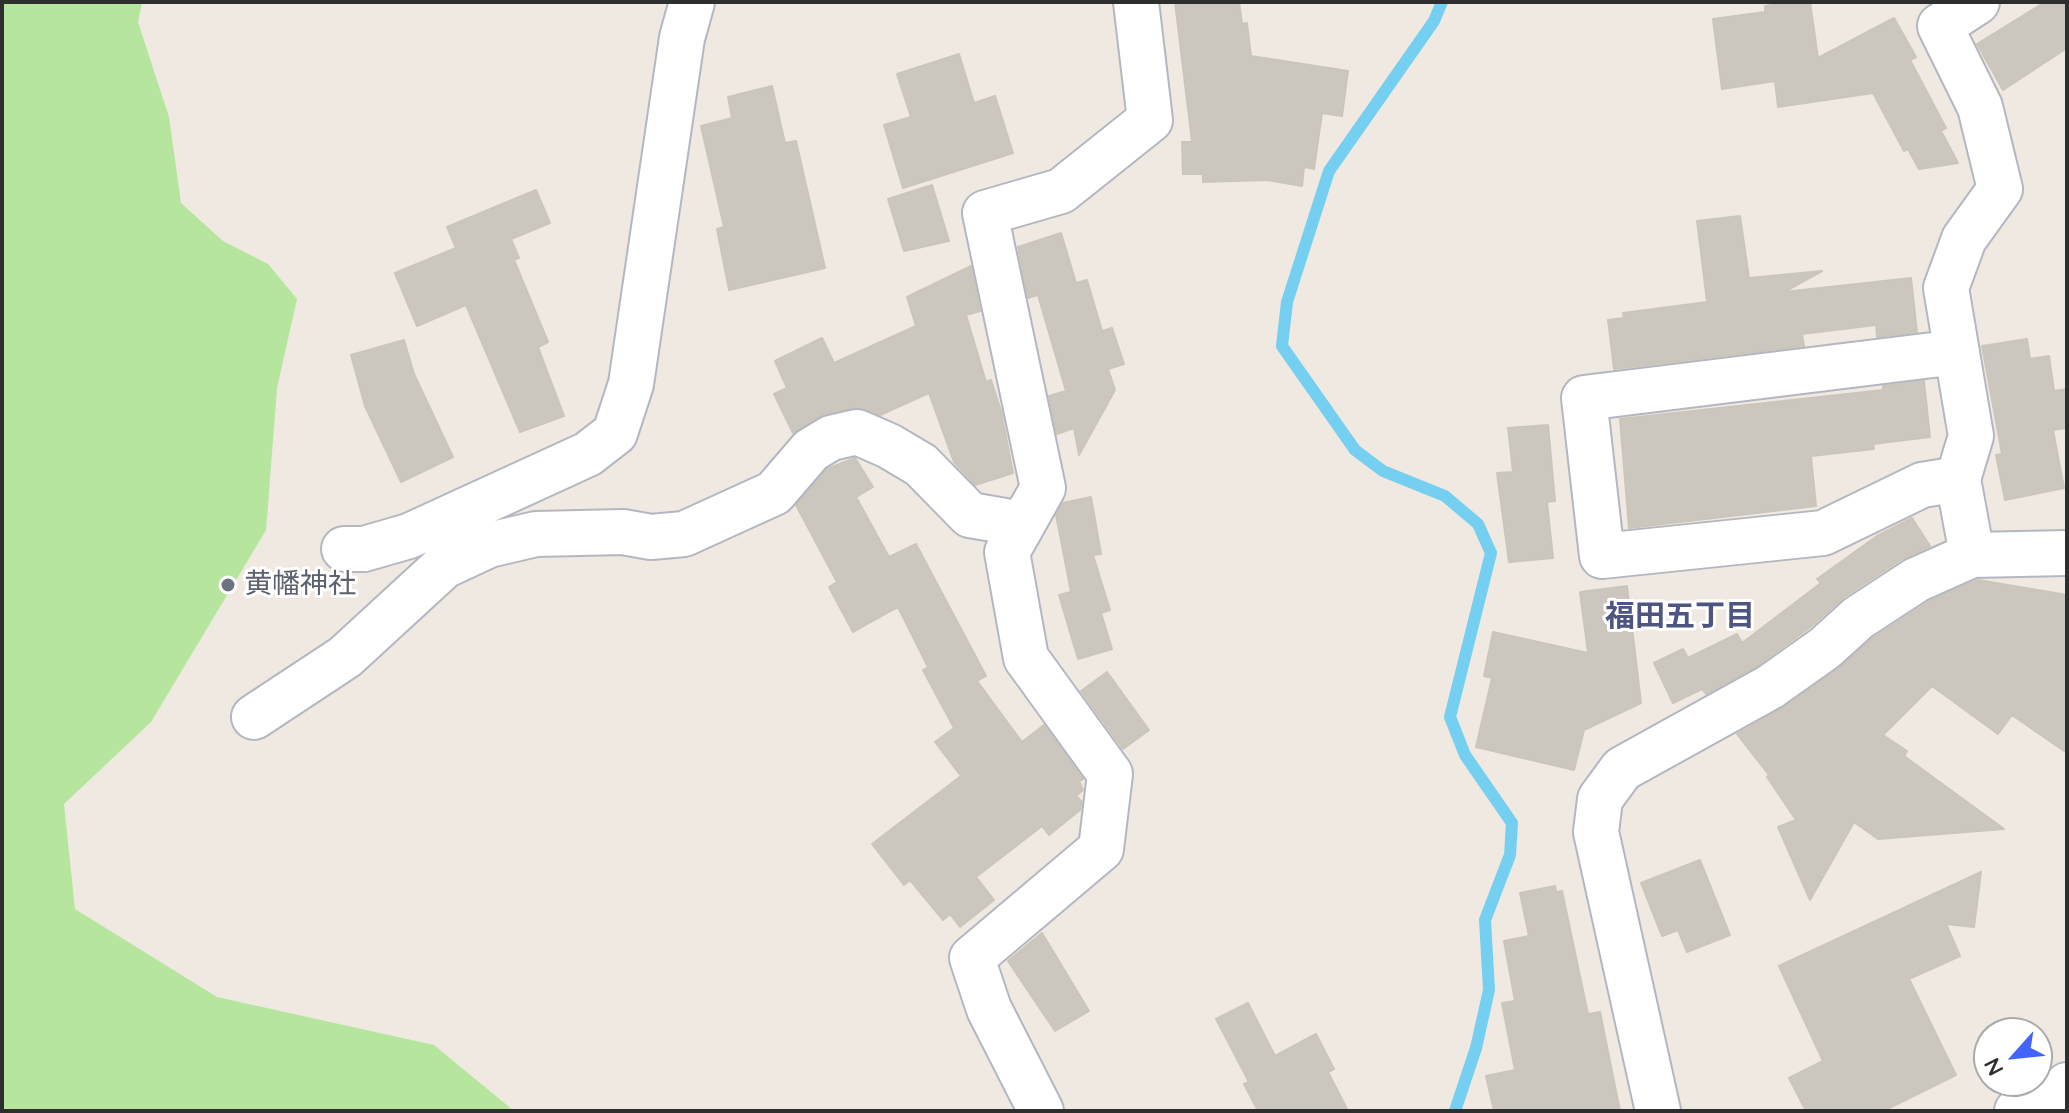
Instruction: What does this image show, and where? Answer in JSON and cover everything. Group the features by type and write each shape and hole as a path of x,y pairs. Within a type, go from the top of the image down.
{"street":[{"path":"344,549 364,549 409,536 588,454 615,433 631,384 682,38 692,2"},
{"path":"1041,1111 989,1009 972,958 1101,849 1110,774 1026,658 1007,552 1043,488 985,213 1061,191 1150,120 1136,2"},
{"path":"1972,555 1958,479 1971,436 1946,288 1964,239 2000,189 1980,107 1940,26 1977,2"},
{"path":"1957,352 1584,398 1602,556 1823,533 1922,485 1958,479"},
{"path":"254,717 345,657 444,566 489,545 536,534 623,532 651,537 684,534 774,493 811,450 831,438 857,432 889,446 921,465 970,515 1022,524"},
{"path":"1658,1111 1596,832 1600,799 1622,769 1770,687 1825,648 1858,618 1916,580 1972,555 2067,553"}],"green space":[{"path":"2,2 142,2 138,22 169,117 181,203 223,241 268,264 297,299 277,388 266,530 151,722 64,804 75,909 217,997 434,1045 514,1111 2,1111"}],"building":[{"path":"1175,2 1239,2 1242,24 1247,23 1251,56 1348,71 1342,116 1322,113 1314,169 1304,167 1302,186 1267,180 1203,182 1203,174 1183,174 1182,142 1192,142"},
{"path":"1810,2 1818,58 1894,18 1916,57 1910,60 1946,128 1941,131 1958,163 1919,169 1908,149 1904,151 1873,93 1778,107 1775,81 1722,89 1713,19 1765,12 1765,6"},
{"path":"2045,2 2067,2 2067,48 2003,90 1977,44"},
{"path":"959,54 974,103 995,96 1013,153 903,188 884,125 911,117 897,74"},
{"path":"772,86 785,143 796,141 825,268 729,290 717,229 724,227 701,126 732,118 728,97"},
{"path":"932,185 949,241 904,251 888,199"},
{"path":"536,190 550,223 511,239 519,258 514,260 548,342 538,347 564,416 520,432 466,305 417,326 395,273 456,248 447,227"},
{"path":"1740,216 1749,278 1822,271 1784,292 1911,278 1917,332 1877,337 1876,325 1802,334 1804,346 1614,369 1608,320 1624,318 1623,313 1707,302 1697,221"},
{"path":"1061,233 1076,283 1087,280 1102,331 1112,328 1124,364 1108,369 1115,390 1079,455 1074,428 1057,434 1049,396 1066,391 1038,295 1028,298 1018,247"},
{"path":"971,266 980,311 966,315 986,382 991,380 1001,411 1013,473 975,485 954,462 929,393 880,415 852,408 825,414 793,433 774,394 787,388 775,361 822,338 834,363 916,326 907,297"},
{"path":"2027,339 2030,359 2049,356 2054,391 2067,389 2067,428 2053,430 2064,488 2005,500 1996,455 2002,454 1982,346"},
{"path":"404,340 414,374 453,457 401,482 365,406 351,355"},
{"path":"1924,381 1930,437 1873,444 1874,449 1811,456 1816,506 1629,528 1620,419 1883,390 1883,386"},
{"path":"1548,425 1555,501 1547,502 1553,558 1509,562 1497,473 1513,472 1508,428"},
{"path":"855,458 873,487 856,497 889,557 916,544 986,676 977,681 1022,742 1044,725 1083,779 1079,781 1083,790 1076,796 1082,802 1080,810 1049,835 1042,826 976,877 994,900 960,927 950,914 943,920 910,880 904,885 872,844 961,776 935,742 954,728 923,670 928,667 898,607 853,632 829,587 837,582 796,505 827,469"},
{"path":"1091,497 1101,554 1093,555 1110,610 1101,613 1112,649 1078,659 1059,595 1071,592 1056,515 1063,503"},
{"path":"1912,518 1930,546 1902,559 1844,597 1809,628 1757,666 1706,694 1702,689 1673,703 1654,663 1683,649 1688,658 1737,634 1742,643 1821,583 1817,579 1877,536"},
{"path":"1978,580 2067,595 2067,753 2012,715 1998,734 1932,686 1883,735 1907,751 1904,756 2004,829 1878,839 1854,822 1810,900 1778,827 1796,820 1767,777 1769,775 1737,734 1784,707 1839,668 1873,638 1928,602"},
{"path":"1627,586 1641,703 1584,730 1574,770 1476,747 1492,678 1484,676 1493,632 1588,653 1580,592"},
{"path":"1107,672 1149,730 1123,749 1081,691"},
{"path":"1700,860 1730,935 1687,952 1678,930 1662,936 1641,883"},
{"path":"1981,872 1974,927 1946,924 1960,956 1909,979 1956,1075 1883,1111 1806,1111 1789,1078 1823,1061 1779,966"},
{"path":"1555,886 1556,892 1562,891 1588,1014 1600,1012 1620,1111 1494,1111 1486,1076 1515,1070 1502,1003 1515,1001 1504,941 1529,936 1520,893"},
{"path":"1042,933 1089,1011 1055,1031 1008,961"},
{"path":"1248,1003 1275,1056 1316,1034 1334,1069 1328,1072 1348,1111 1258,1111 1244,1084 1249,1082 1216,1019"}],"waterway":[{"path":"1442,2 1434,21 1329,171 1287,302 1282,346 1355,450 1383,471 1445,496 1478,524 1491,553 1450,717 1465,755 1512,823 1510,855 1485,920 1489,990 1476,1048 1455,1111"}],"place":[{"name":"黄幡神社","path":"228,585"}],"district":[{"name":"福田五丁目","path":"1680,617"}]}
